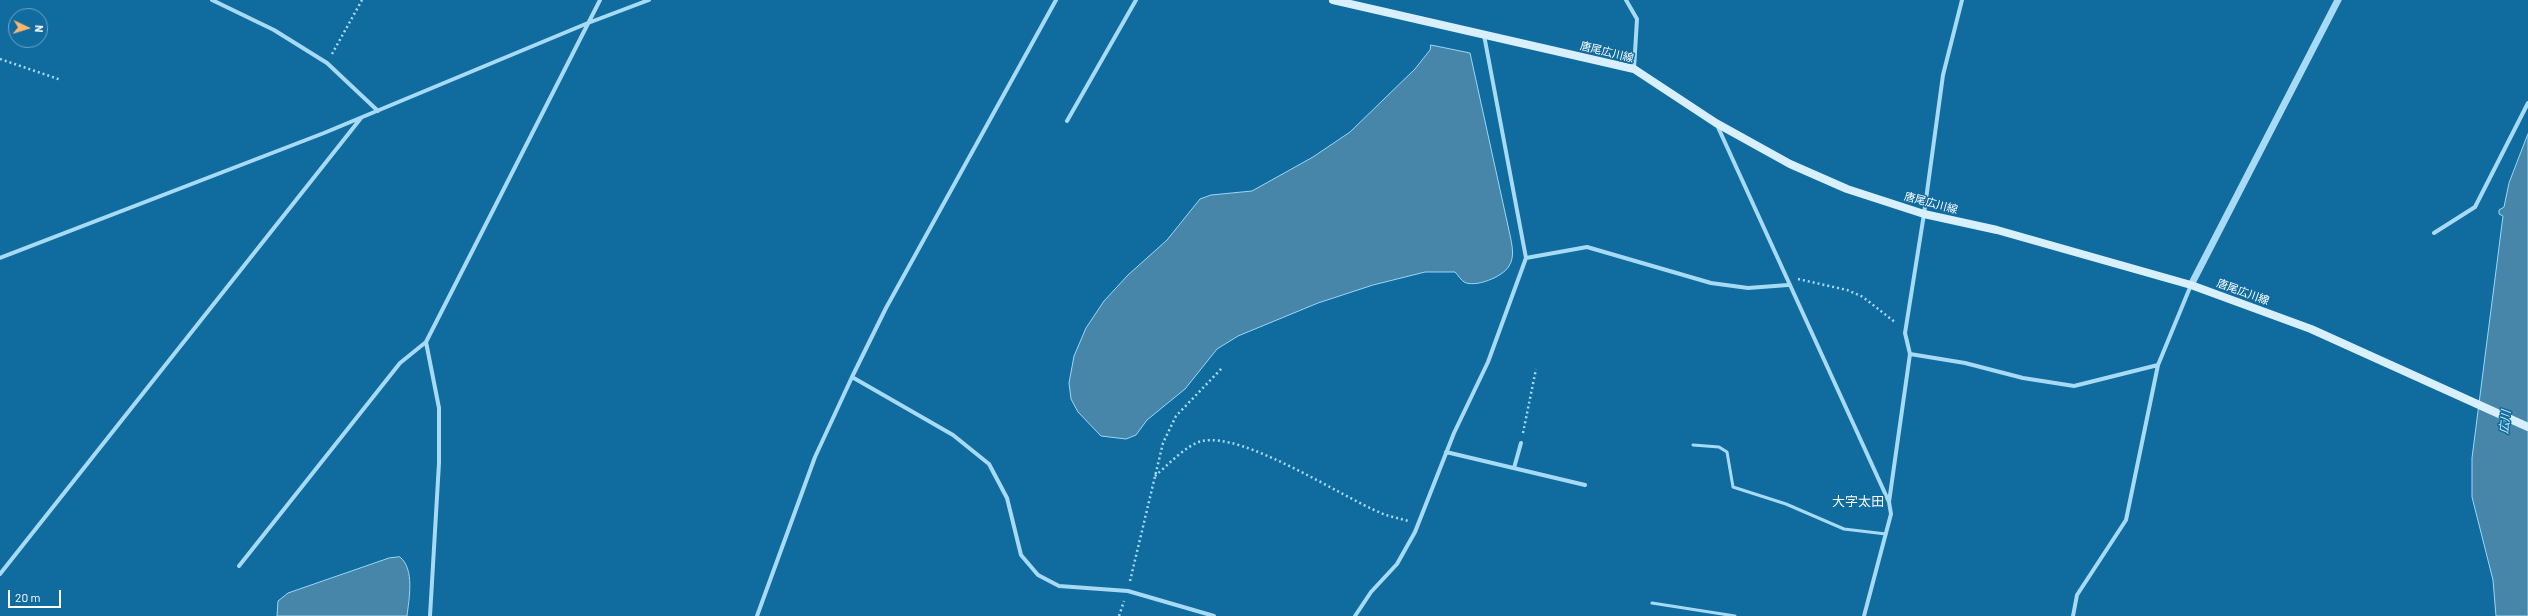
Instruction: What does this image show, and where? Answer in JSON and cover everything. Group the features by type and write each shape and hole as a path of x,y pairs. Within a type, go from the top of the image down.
{"main road":[{"name":"唐尾広川線","path":"1333,0 1634,70 1716,123 1790,164 1847,188 1924,214 1997,230 2191,285 2311,329 2451,394 2528,427"}],"street":[{"path":"212,0 274,30 327,63 378,111"},
{"path":"239,566 400,363 426,342 600,0"},
{"path":"0,258 361,118 588,23 649,0"},
{"path":"757,616 815,457 852,377 886,308 1056,0"},
{"path":"1067,121 1136,0"},
{"path":"1626,0 1637,19 1634,70"},
{"path":"1889,502 1910,354 1905,334 1924,214 1943,75 1962,0"},
{"path":"2073,616 2077,595 2126,520 2158,365 2191,285 2338,0"},
{"path":"1355,616 1371,592 1397,564 1418,524 1446,452 1488,362 1526,258 1484,35"},
{"path":"2434,233 2476,207 2528,103"},
{"path":"0,574 361,118"},
{"path":"1716,123 1788,285 1889,502 1891,514 1864,616"},
{"path":"1526,258 1587,247 1711,283 1748,288 1788,285"},
{"path":"426,342 439,408 439,463 430,616"},
{"path":"1910,354 1965,364 2023,378 2074,386 2158,365"},
{"path":"852,377 953,435 989,464 1007,498 1021,556 1038,575 1059,586 1128,591 1214,616"},
{"path":"1514,468 1521,443"},
{"path":"1446,452 1585,484"}],"lane":[{"path":"1693,445 1719,448 1727,452 1733,487 1786,504 1844,529 1886,534"},
{"path":"1652,603 1735,616"}],"path":[{"path":"327,63 362,0"},
{"path":"0,59 62,80"},
{"path":"1784,275 1847,290 1863,297 1899,325 1905,334"},
{"path":"1119,616 1128,591 1163,443 1176,416 1223,367"},
{"path":"1521,443 1536,369"},
{"path":"1156,476 1201,442 1220,440 1240,445 1320,481 1382,514 1418,524"}],"water":[{"path":"1431,45 1470,53 1512,243 1512,259 1506,270 1495,277 1475,284 1464,282 1455,272 1425,272 1373,285 1318,303 1238,336 1217,349 1185,389 1147,420 1136,435 1126,439 1101,436 1078,412 1071,399 1069,383 1074,356 1086,328 1104,301 1128,275 1167,240 1200,199 1211,195 1252,191 1313,157 1350,132 1415,69 1430,50"},
{"name":"広川","path":"2528,134 2528,616 2496,616 2493,580 2472,497 2472,458 2503,216 2499,214 2499,210 2504,207 2509,183"},
{"path":"400,557 405,562 409,576 410,593 407,616 277,616 278,601 288,593 389,558"}],"district":[{"name":"大字太田","path":"1858,502"}]}
